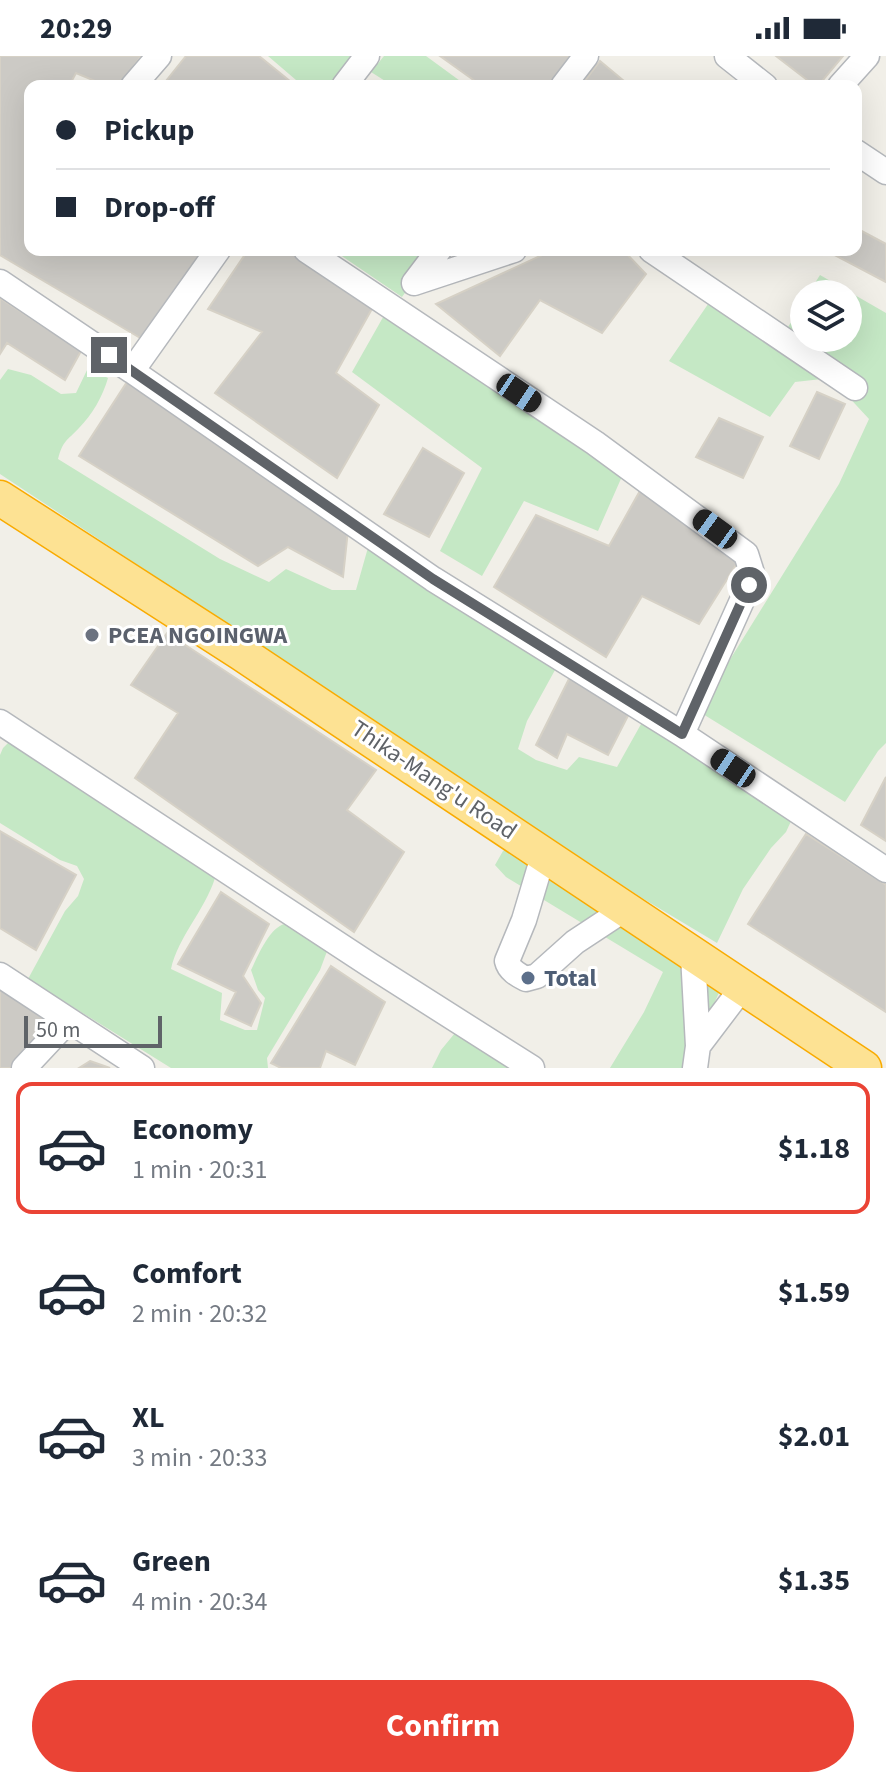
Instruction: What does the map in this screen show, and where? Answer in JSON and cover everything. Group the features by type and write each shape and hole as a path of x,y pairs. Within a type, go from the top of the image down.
{"highway":[{"name":"Thika-Mang'u Road","path":"0,498 193,621 864,1068"}],"street":[{"path":"138,80 159,56"},
{"path":"349,80 367,56"},
{"path":"568,80 586,56"},
{"path":"727,56 757,80"},
{"path":"845,80 867,56"},
{"path":"862,156 886,172"},
{"path":"132,371 214,256"},
{"path":"315,256 595,443 746,554 752,573 749,585 682,734"},
{"path":"393,309 434,256"},
{"path":"414,283 496,256"},
{"path":"660,256 855,388"},
{"path":"0,282 433,579 682,734 886,870"},
{"path":"0,722 532,1068"},
{"path":"544,853 524,920 507,961 518,975 526,979 537,976 590,931 625,909"},
{"path":"693,955 697,1057"},
{"path":"0,975 142,1068"},
{"path":"697,1057 742,988"},
{"path":"24,1068 68,1021"}],"green space":[{"path":"268,56 364,56 346,80 296,80"},
{"path":"384,56 426,56 459,80 384,80 371,72"},
{"path":"342,256 432,256 402,297"},
{"path":"717,291 782,337 790,324 790,352 862,352 862,299 886,313 886,743 845,802 698,711 839,484 869,419 831,378 795,382 770,417 669,361"},
{"path":"386,312 627,465 598,531 524,501 482,576 440,551 482,468 352,372"},
{"path":"88,368 108,378 106,385 88,417 64,444 58,459 220,559 269,582 286,569 332,590 356,590 369,544 518,640 555,670 527,721 518,749 536,760 567,770 579,757 617,767 645,717 792,819 786,832 743,889 717,943 642,898 0,474 0,380 8,369 31,375 61,394 76,393"},
{"path":"12,739 204,866 215,878 179,946 171,969 222,993 220,1020 245,1030 257,1030 265,998 258,990 251,970 266,941 277,928 290,924 329,946 320,970 267,1058 268,1068 171,1068 28,979 65,911 78,896 84,879 77,866 60,860 0,823 0,755"},
{"path":"515,844 722,986 685,1068 610,1068 644,1012 663,972 506,877 495,865 503,851"},
{"path":"455,1033 518,1068 432,1068"}],"building":[{"path":"0,56 141,56 123,80 93,80 76,73 72,80 24,80 24,256 198,256 147,342 0,255"},
{"path":"186,56 259,56 289,80 167,80"},
{"path":"440,56 570,56 553,80 474,80"},
{"path":"776,56 843,56 823,80 807,80"},
{"path":"600,61 623,80 586,80"},
{"path":"862,231 886,244 886,282 836,256 862,256"},
{"path":"244,256 305,256 373,307 336,373 379,405 337,478 215,393 262,332 208,309"},
{"path":"540,256 629,256 646,274 602,333 540,300 500,356 436,304"},
{"path":"0,298 81,351 65,380 7,343 0,354"},
{"path":"127,382 301,495 348,530 343,577 288,547 258,566 79,456"},
{"path":"817,392 845,404 819,459 790,446"},
{"path":"719,418 763,437 743,478 696,457"},
{"path":"423,448 464,473 429,537 384,514"},
{"path":"641,489 741,557 699,624 642,596 606,657 494,587 536,515 609,546"},
{"path":"167,633 376,770 347,810 404,852 354,932 135,778 178,713 131,685"},
{"path":"572,673 632,708 608,755 567,734 557,758 536,745"},
{"path":"886,777 886,841 861,825"},
{"path":"0,831 76,875 36,950 0,928"},
{"path":"806,834 886,885 886,1012 748,924"},
{"path":"221,892 269,924 243,976 261,1003 251,1026 225,1014 236,992 178,964"},
{"path":"331,966 385,1002 355,1065 326,1051 320,1068 281,1068 271,1063"},
{"path":"0,990 51,1019 49,1030 10,1068 0,1068"},
{"path":"90,1061 110,1068 79,1068"}],"place":[{"name":"PCEA NGOINGWA","path":"92,635"},
{"name":"Total","path":"528,978"}],"route":[{"path":"109,355 433,579 682,734 749,585"}]}
